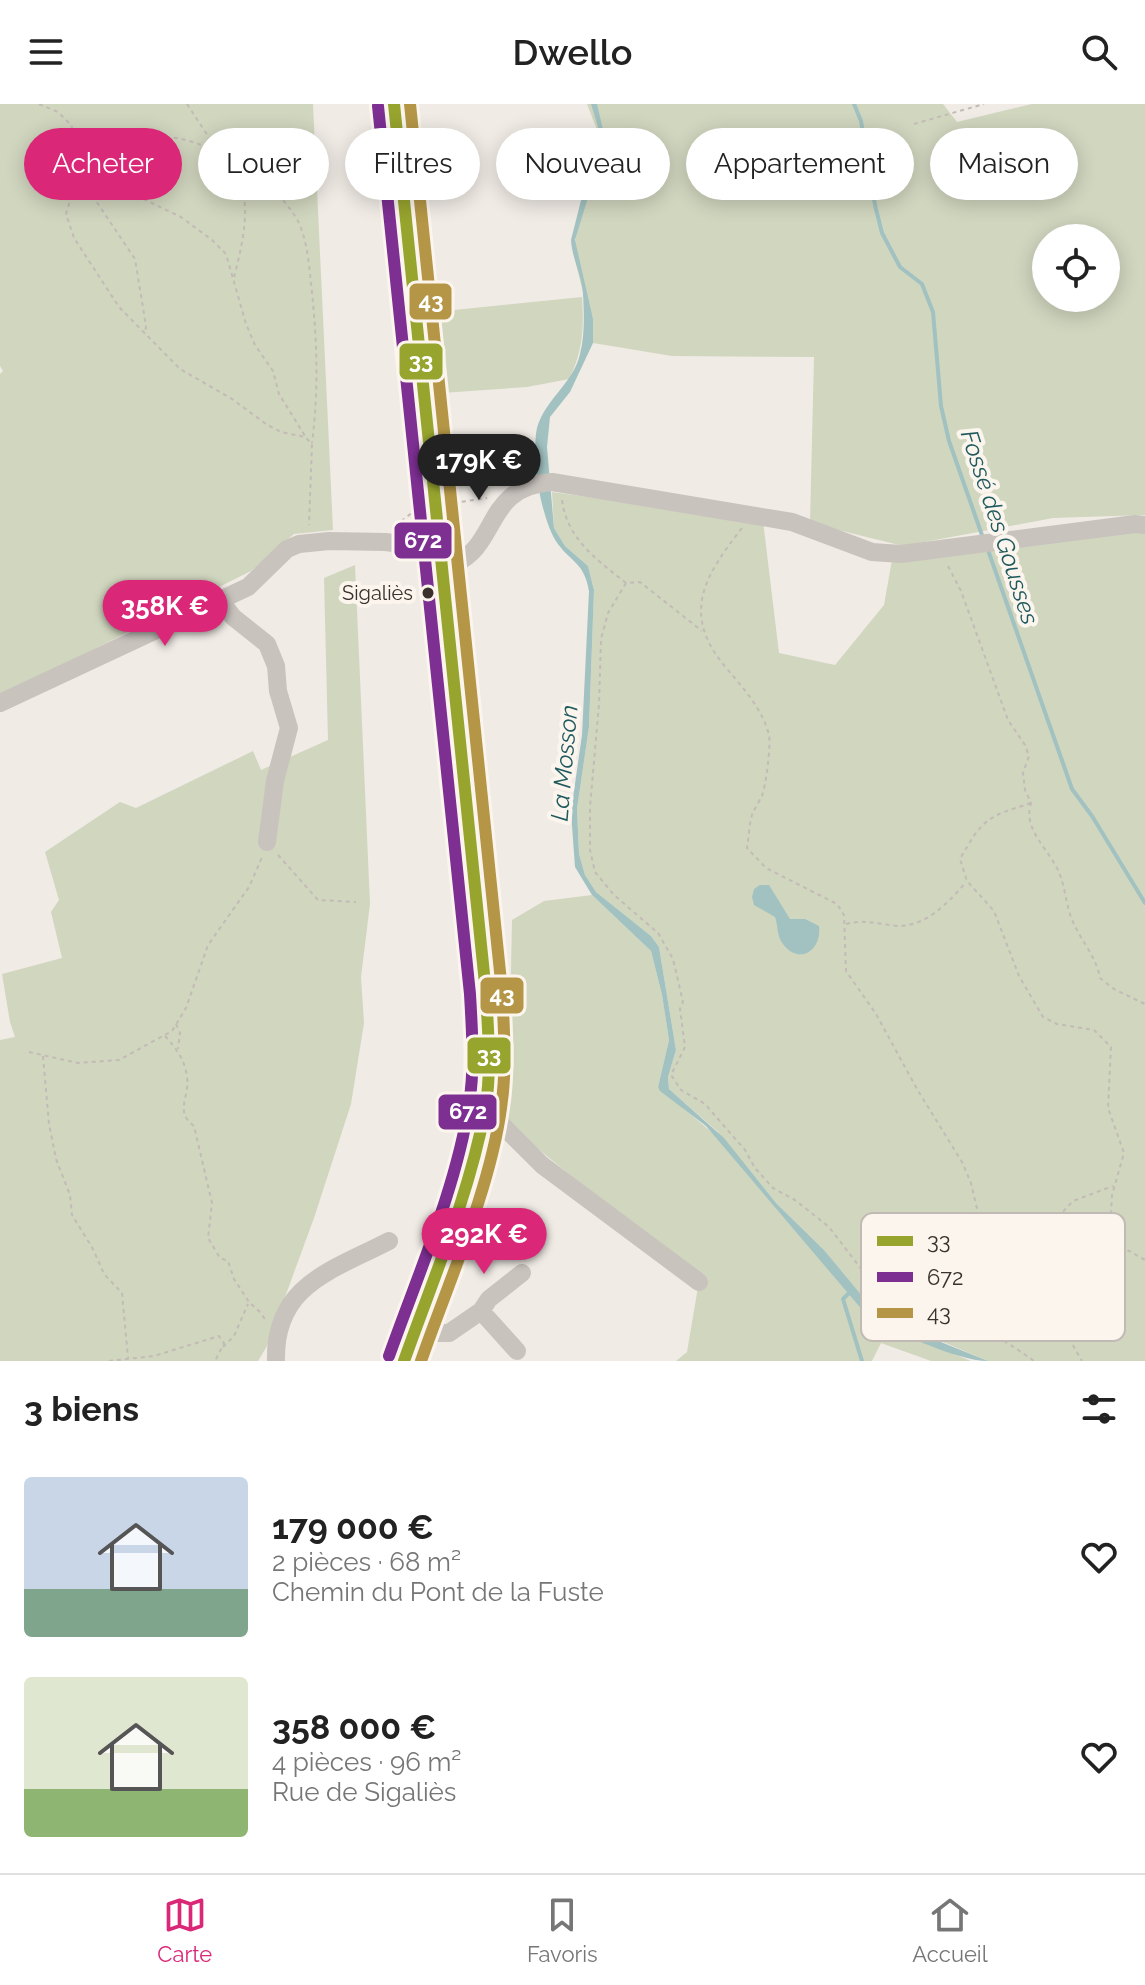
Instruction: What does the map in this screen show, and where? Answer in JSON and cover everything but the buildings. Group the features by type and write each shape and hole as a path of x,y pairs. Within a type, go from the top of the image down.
{"main road":[{"path":"394,104 486,993 489,1067 485,1108 469,1176 404,1361"}],"street":[{"path":"0,703 248,587 287,549 308,542 375,541 403,544 423,553 429,572 442,574 480,544 508,497 520,489 549,483 792,522 872,552 901,554 1145,525"},
{"path":"220,600 233,617 267,644 276,666 278,691 289,728 275,781 267,842"},
{"path":"485,1108 542,1165 699,1282"},
{"path":"276,1361 275,1340 286,1308 296,1294 332,1270 389,1241"},
{"path":"414,1333 449,1333 481,1311 489,1299 522,1273"},
{"path":"481,1311 517,1351"}],"path":[{"path":"39,104 58,112 72,128"},
{"path":"187,104 203,128"},
{"path":"914,124 984,104"},
{"path":"71,200 66,214 74,238 119,307 145,335 180,369 274,428 305,437"},
{"path":"95,200 135,259 145,335"},
{"path":"146,200 181,217 226,254 255,345 273,371 279,394 312,444"},
{"path":"234,278 243,232 242,200"},
{"path":"282,200 299,225 309,259 318,342 318,400 312,444 308,542"},
{"path":"549,483 574,536 596,559 626,583 640,582 704,633"},
{"path":"454,503 508,497"},
{"path":"375,541 423,506"},
{"path":"753,515 729,545 709,579 701,602 700,622 721,662 745,689 761,715 770,738 763,793 753,814 747,848 766,868 837,904 844,915 846,971 876,1014 962,1162 978,1213"},
{"path":"945,548 947,565 961,591 998,688 1001,704 1029,756 1023,773 1025,790 1031,803 1028,813 1036,838 1061,877 1072,919 1097,962 1100,978 1114,989 1145,1004"},
{"path":"626,583 608,613 601,639 590,807 590,850 595,872 614,895 658,933 673,959 683,1002 680,1009 685,1047 671,1075 681,1090 705,1104 773,1188 795,1200 829,1227 861,1269"},
{"path":"1031,803 997,814 977,829 960,859 967,881 994,911 1019,976 1043,1017 1057,1024 1094,1030 1111,1047 1108,1108 1124,1153 1114,1185 1112,1213"},
{"path":"267,842 318,900 356,902"},
{"path":"29,1052 78,1063 119,1060 165,1035 186,1008 208,945 249,887 260,867 267,842"},
{"path":"844,925 857,921 898,926 922,922 952,898 967,881"},
{"path":"176,1024 180,1033 178,1050"},
{"path":"165,1035 178,1050 188,1082 183,1113 185,1120 194,1126 212,1203 208,1238 220,1258 228,1261 234,1279 249,1302 261,1313 275,1340"},
{"path":"43,1055 49,1124 56,1159 70,1195 72,1215 104,1274 122,1293 128,1358"},
{"path":"1062,1213 1073,1201 1114,1185"},
{"path":"1125,1249 1145,1260"},
{"path":"215,1361 234,1336 249,1302"},
{"path":"109,1361 154,1356 214,1337 223,1339 222,1348"},
{"path":"1008,1341 1034,1361"},
{"path":"1070,1341 1082,1361"}],"green space":[{"path":"0,104 313,104 314,128 198,128 198,200 318,200 333,530 294,534 251,571 0,696 0,374 3,371 0,366"},
{"path":"587,104 943,104 957,122 1032,104 1145,104 1145,515 1053,518 903,546 810,523 814,357 672,356 593,343 593,319 573,252 583,200 670,200 670,128 596,128"},
{"path":"582,297 582,339 569,379 527,387 442,393 435,312"},
{"path":"552,492 763,521 779,653 835,665 884,605 892,560 1130,531 1145,533 1145,1361 988,1361 941,1341 1125,1341 1125,1213 861,1213 861,1296 824,1250 776,1203 717,1131 669,1089 668,1077 676,1050 659,947 651,936 596,892 585,875 579,854 577,809 589,727 594,590 588,566 565,546 554,528"},
{"path":"355,565 370,904 361,977 364,1023 351,1104 314,1218 267,1346 258,1361 0,1361 0,1040 15,1037 2,974 62,958 51,912 59,900 45,852 120,802 136,808 253,751 261,770 328,740 324,578"},
{"path":"592,895 651,951 669,1040 658,1087 715,1135 861,1309 861,1341 923,1341 971,1361 931,1361 881,1343 872,1361 676,1361 687,1352 699,1281 508,1124 512,920 544,901"}],"water":[{"path":"591,104 597,104 603,128 598,128"},
{"path":"581,200 587,200 575,240 593,319 593,343 570,392 550,417 547,447 554,528 565,546 588,566 594,590 589,727 577,809 579,854 585,875 596,892 651,936 659,947 676,1050 668,1077 669,1089 724,1138 776,1203 824,1250 861,1295 861,1309 706,1126 660,1091 658,1087 669,1040 651,951 592,895 575,867 571,812 582,735 589,591 583,572 558,544 547,522 538,484 535,441 543,413 577,364 582,347 583,294 571,240"},
{"path":"769,885 790,919 805,919 819,926 816,943 807,953 794,953 787,949 780,938 775,917 754,905 754,889"},
{"path":"920,1341 938,1341 988,1361 959,1356"}],"waterway":[{"name":"Fossé des Gousses","path":"854,104 861,121 882,233 900,267 922,284 933,312 941,406 949,441 983,538"},
{"name":"Fossé des Gousses","path":"988,550 1072,789 1145,903"},
{"path":"851,1291 843,1299 862,1361"}],"transit line":[{"name":"33","path":"394,104 486,993 489,1052 485,1110 470,1174 404,1361"},
{"name":"43","path":"410,104 502,991 504,1050 501,1108 488,1171 421,1361"},
{"name":"672","path":"378,106 470,994 472,1049 469,1104 455,1167 389,1356"}],"place":[{"name":"Sigaliès","path":"428,593"}],"water label":[{"name":"La Mosson","path":"564,763"}]}
